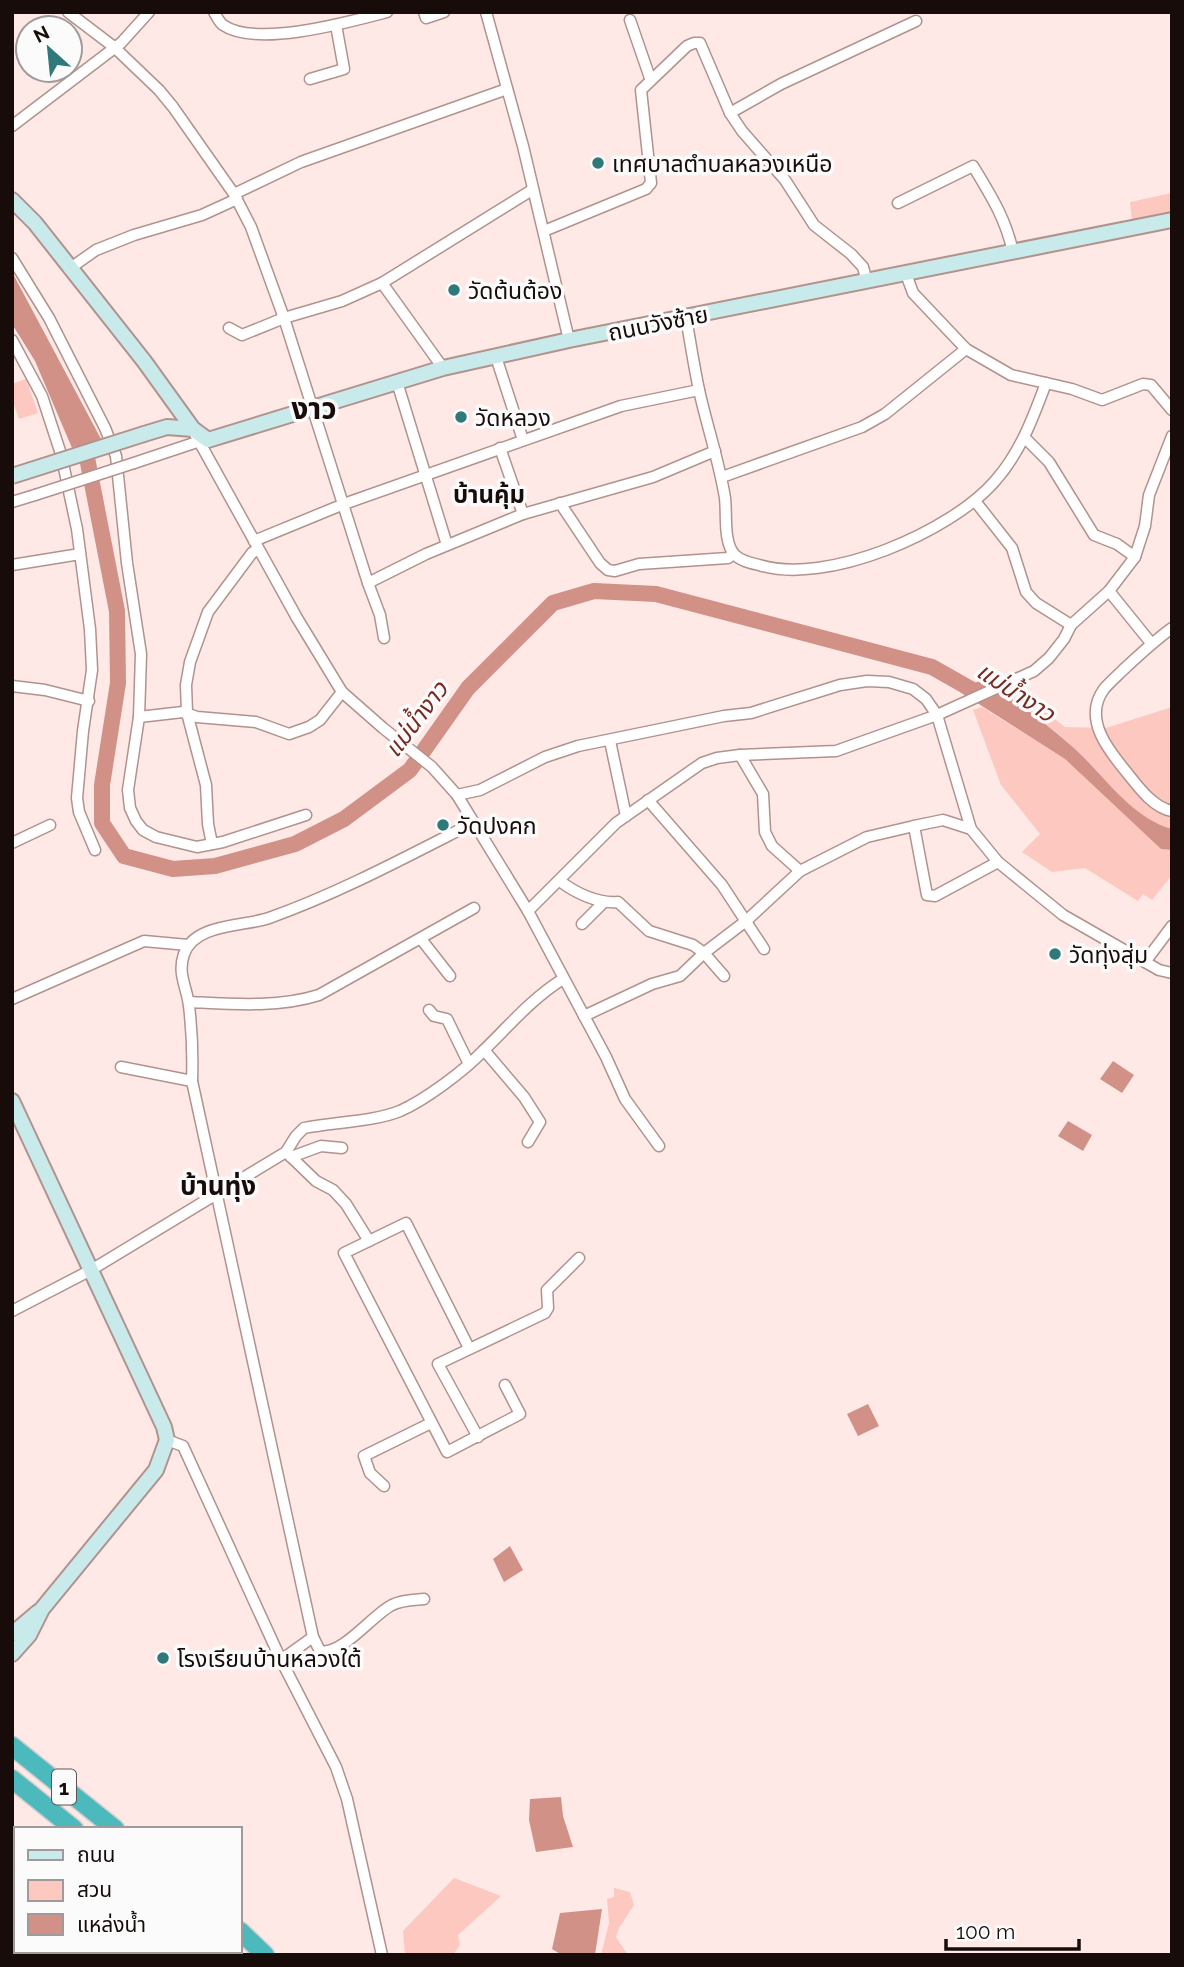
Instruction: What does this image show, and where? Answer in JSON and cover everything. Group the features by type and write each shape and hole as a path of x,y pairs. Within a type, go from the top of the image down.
{"highway":[{"name":"1","path":"12,1746 113,1827"},
{"name":"1","path":"12,1779 72,1827"},
{"path":"242,1933 265,1955"}],"main road":[{"path":"12,200 35,223 144,361 196,435"},
{"name":"ถนนวังซ้าย","path":"196,435 208,440 443,368 569,340 1172,220"},
{"path":"12,476 167,427 196,435"},
{"path":"12,1101 164,1427 167,1440 156,1470 43,1609 29,1635 12,1654"},
{"path":"12,1634 43,1609"}],"street":[{"path":"68,12 114,47 173,107 236,196 251,227 284,318 380,615 384,638"},
{"path":"12,126 121,43 149,12"},
{"path":"214,12 220,24 247,34 279,33 336,25 387,12"},
{"path":"424,12 426,18 444,12"},
{"path":"486,12 544,231 569,340"},
{"path":"630,20 650,78"},
{"path":"730,113 781,84 916,21"},
{"path":"310,79 342,71 345,67 336,25"},
{"path":"544,231 621,201 646,189 651,183 640,90 687,46 700,43 730,113 742,131 785,180 814,225 863,267 867,282"},
{"path":"69,269 96,250 134,235 202,215 302,162 507,89"},
{"path":"898,203 973,166 1002,215 1013,252"},
{"path":"229,328 242,335 284,318 342,301 382,283 532,190"},
{"path":"12,258 49,318 105,428 116,456 127,563 141,654 139,717 128,790 130,808 136,821 143,830 156,837 197,847 306,815"},
{"path":"906,274 913,293 966,349 1011,375 1102,400 1143,384 1151,385 1172,410"},
{"path":"382,283 443,368"},
{"path":"686,317 699,390 722,477 728,540 733,554 767,568 789,570 846,563 879,553 927,532 975,501 996,481 1025,438 1046,383"},
{"path":"12,340 42,396 61,454 80,554 92,670 77,798 79,812 95,850"},
{"path":"722,477 862,427 885,414 966,349"},
{"path":"496,357 523,440"},
{"path":"397,382 447,545"},
{"path":"212,844 206,785 187,713 186,685 190,662 208,612 256,545 344,504 500,448 621,406 699,390"},
{"path":"12,502 134,463 196,435 256,545 342,692 432,767 457,795 528,911 625,1099 659,1146"},
{"path":"528,911 602,836 702,763 740,755 836,751 937,715 1034,671 1049,658 1071,625 1109,591 1135,556 1145,526 1149,495 1172,436"},
{"path":"1025,438 1049,462 1094,535 1117,544 1135,556"},
{"path":"500,448 523,514"},
{"path":"368,583 447,545 523,514 653,477 715,451"},
{"path":"975,501 1012,548 1026,592 1036,603 1071,625"},
{"path":"560,503 600,563 608,569 615,571 639,564 728,558 733,554"},
{"path":"12,565 80,554"},
{"path":"1109,591 1151,643"},
{"path":"1172,628 1151,643 1105,688 1096,709 1097,724 1103,741 1132,779 1161,809 1172,811"},
{"path":"457,795 480,790 560,751 724,716 751,713 840,685 867,681 889,682 913,689 926,699 937,715 971,829 998,862 1063,915 1145,962 1172,973"},
{"path":"12,686 45,690 89,701"},
{"path":"139,717 187,713 197,717 256,722 289,734 320,720 342,692"},
{"path":"610,741 626,816"},
{"path":"740,755 763,794 765,832 772,846 800,871"},
{"path":"648,800 722,885 764,949"},
{"path":"584,1016 652,984 680,976 800,871 867,837 943,820 971,829"},
{"path":"424,1599 396,1602 330,1651 320,1651 313,1637 192,1081 189,1002 181,978 182,963 188,945 202,934 267,918 379,871 473,823"},
{"path":"12,843 51,825"},
{"path":"914,826 927,895 935,895 998,862"},
{"path":"560,881 570,889 604,902 618,902 649,931 679,939 704,953 724,976"},
{"path":"582,924 604,902"},
{"path":"189,1002 243,1004 312,997 474,908"},
{"path":"1145,962 1172,926"},
{"path":"421,939 450,976"},
{"path":"12,999 144,941 188,945"},
{"path":"288,1155 296,1136 304,1128 398,1112 469,1064 543,991 563,979"},
{"path":"429,1010 434,1016 447,1019 469,1064"},
{"path":"484,1051 524,1097 540,1122 528,1142"},
{"path":"121,1067 192,1081"},
{"path":"12,1311 91,1270 217,1192 288,1155 321,1146 342,1148"},
{"path":"288,1155 316,1181 333,1190 346,1204 369,1241"},
{"path":"470,1348 406,1223 344,1254 447,1452 520,1414 505,1385"},
{"path":"478,1437 438,1364 545,1313 548,1308 547,1290 579,1258"},
{"path":"384,1486 370,1473 364,1456 431,1423"},
{"path":"167,1440 183,1446 281,1660 337,1767 347,1799 382,1955"},
{"path":"281,1660 313,1637"}],"green space":[{"path":"1172,193 1172,212 1132,221 1130,202"},
{"path":"26,379 38,413 19,419 12,399 12,384"},
{"path":"1021,693 1065,727 1106,728 1172,707 1172,829 1157,823 1131,806 1073,747 1009,697"},
{"path":"982,707 1065,759 1161,849 1172,850 1172,875 1152,900 1143,894 1138,901 1085,868 1052,872 1022,852 1040,834 1001,785 973,710"},
{"path":"454,1878 501,1896 458,1935 460,1945 453,1955 405,1955 403,1931"},
{"path":"614,1888 630,1892 634,1905 616,1937 628,1955 601,1955 609,1923 607,1899 614,1897"}],"water":[{"path":"12,272 101,439 72,448 35,361 12,324"},
{"path":"985,677 1074,748 1131,806 1144,816 1172,829 1172,850 1161,849 1065,759 960,692"},
{"path":"1113,1061 1134,1075 1122,1093 1100,1079"},
{"path":"1068,1121 1092,1135 1083,1151 1058,1136"},
{"path":"868,1404 879,1426 858,1436 847,1414"},
{"path":"510,1546 523,1570 504,1582 493,1559"},
{"path":"561,1797 563,1816 573,1847 536,1852 529,1820 530,1799"},
{"path":"602,1909 595,1955 562,1955 552,1949 560,1913"}],"waterway":[{"name":"แม่น้ำงาว","path":"80,422 117,611 118,683 102,785 102,823 124,856 173,869 215,866 295,844 344,819 410,770 468,688 553,603 594,591 656,594 932,667 985,697"}],"place":[{"name":"เทศบาลตำบลหลวงเหนือ","path":"598,163"},
{"name":"วัดต้นต้อง","path":"454,290"},
{"name":"วัดหลวง","path":"461,417"},
{"name":"วัดปงคก","path":"443,825"},
{"name":"วัดทุ่งสุ่ม","path":"1055,954"},
{"name":"โรงเรียนบ้านหลวงใต้","path":"163,1658"}],"district":[{"name":"งาว","path":"314,408"},
{"name":"บ้านคุ้ม","path":"489,494"},
{"name":"บ้านทุ่ง","path":"218,1186"}]}
